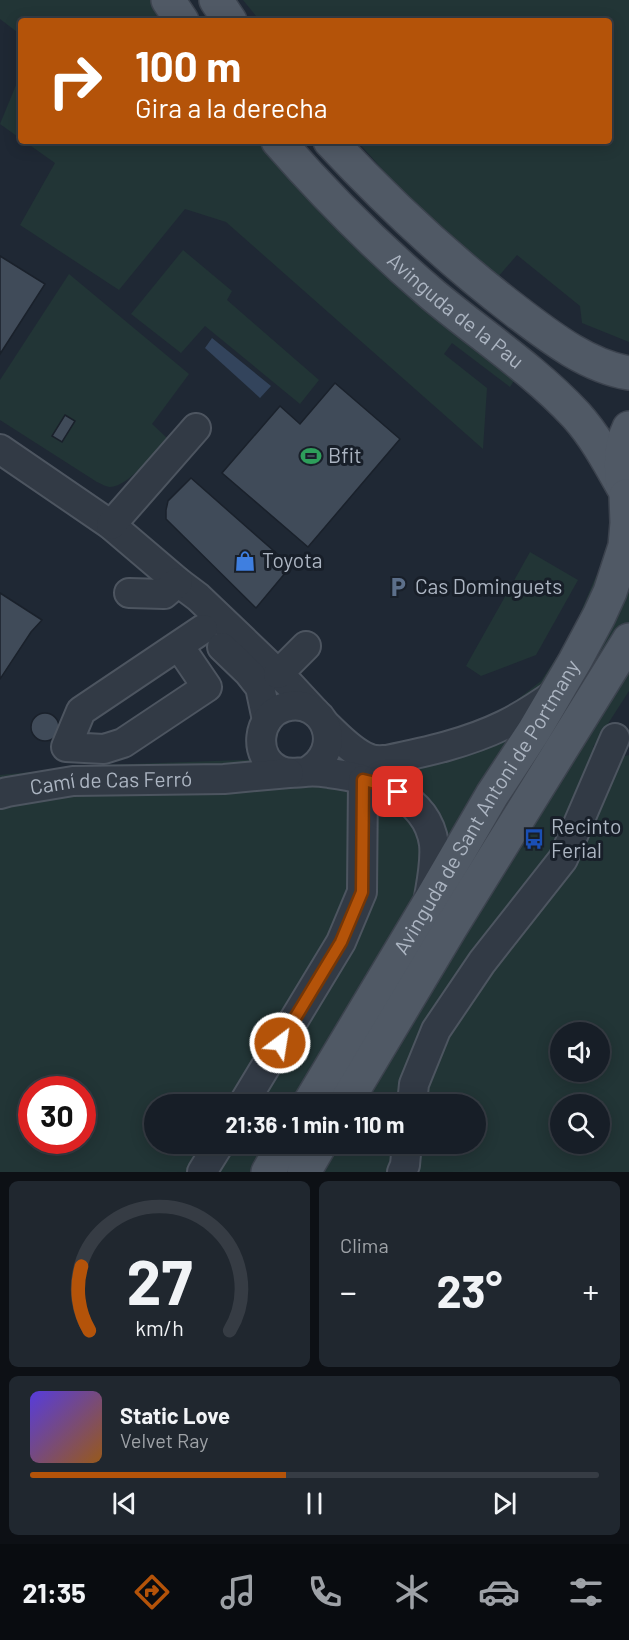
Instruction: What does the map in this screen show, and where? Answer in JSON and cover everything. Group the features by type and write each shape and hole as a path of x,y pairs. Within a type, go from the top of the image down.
{"main road":[{"path":"168,0 180,18"},
{"path":"216,0 228,18"},
{"name":"Avinguda de la Pau","path":"281,144 310,177 382,249 433,294 545,385 577,416 606,456 626,496"},
{"name":"Avinguda de la Pau","path":"333,144 409,220 456,262 536,327 591,361 629,374"},
{"name":"Avinguda de Sant Antoni de Portmany","path":"315,1094 492,795 534,731 575,661 610,592 625,546 626,496 621,470 621,452 629,428"},
{"name":"Avinguda de Sant Antoni de Portmany","path":"351,1094 451,927 629,640"},
{"path":"268,1172 279,1154"},
{"path":"304,1172 315,1154"}],"street":[{"path":"111,525 196,428"},
{"path":"0,449 111,525 198,597 278,674 320,719 329,744 326,753 315,767 298,772 279,770 266,758 260,687 249,673 203,629 185,607 178,582"},
{"path":"129,593 164,594 178,582"},
{"path":"179,646 207,687 123,743 104,749 66,747 81,711 203,629"},
{"path":"278,674 306,646"},
{"path":"264,731 274,712 295,705 306,707 366,758 387,760 480,735 528,712 556,693"},
{"name":"Camí de Cas Ferró","path":"224,778 254,753 264,731"},
{"path":"413,1094 414,1084 436,1030 482,962 562,859 615,738"},
{"name":"Camí de Cas Ferró","path":"0,794 73,781 224,778 298,772 331,773 380,784 398,792 413,804 425,818 431,831 434,845 433,876 428,905"},
{"path":"249,1094 341,942 362,892 363,780"},
{"path":"202,1172 213,1154"},
{"path":"402,1172 406,1154"}],"shaded area":[{"path":"0,0 151,0 165,18 18,18 18,33 0,19"},
{"path":"243,0 629,0 629,342 582,323 580,306 517,255 498,277 406,196 360,144 612,144 612,18 258,18"},
{"path":"18,80 18,137 0,124"},
{"path":"28,144 261,144 319,210 515,379 510,387 452,343 444,354 487,388 483,449 226,222 185,209 119,290 20,225 55,163"},
{"path":"183,250 232,291 227,300 319,380 300,404 205,326 181,353 131,314"},
{"path":"69,274 189,374 152,424 167,438 133,475 126,481 110,487 97,482 0,420 0,380"},
{"path":"629,547 629,691 593,747 612,759 629,755 629,1172 0,1172 0,775 104,765 322,757 412,742 461,728 500,713 541,681 570,637 596,576"},
{"path":"530,552 578,580 536,655 481,676 466,666"}],"water":[{"path":"212,338 271,386 260,398 205,348"}],"building":[{"path":"0,256 45,284 0,354"},
{"name":"Bfit","path":"335,383 400,439 308,547 222,473 280,406 300,424"},
{"path":"65,415 75,421 62,442 52,436"},
{"path":"191,478 291,566 256,608 166,519 168,501"},
{"path":"0,593 42,620 31,632 0,679"},
{"path":"45,713 55,717 59,727 55,737 45,741 35,737 31,727 35,717"}],"place":[{"name":"Bfit","path":"311,456"},
{"name":"Toyota","path":"245,561"},
{"name":"Cas Dominguets","path":"398,587"},
{"name":"Recinto Ferial","path":"534,839"}],"route":[{"path":"280,1043 341,942 362,892 363,780 398,792"}]}
